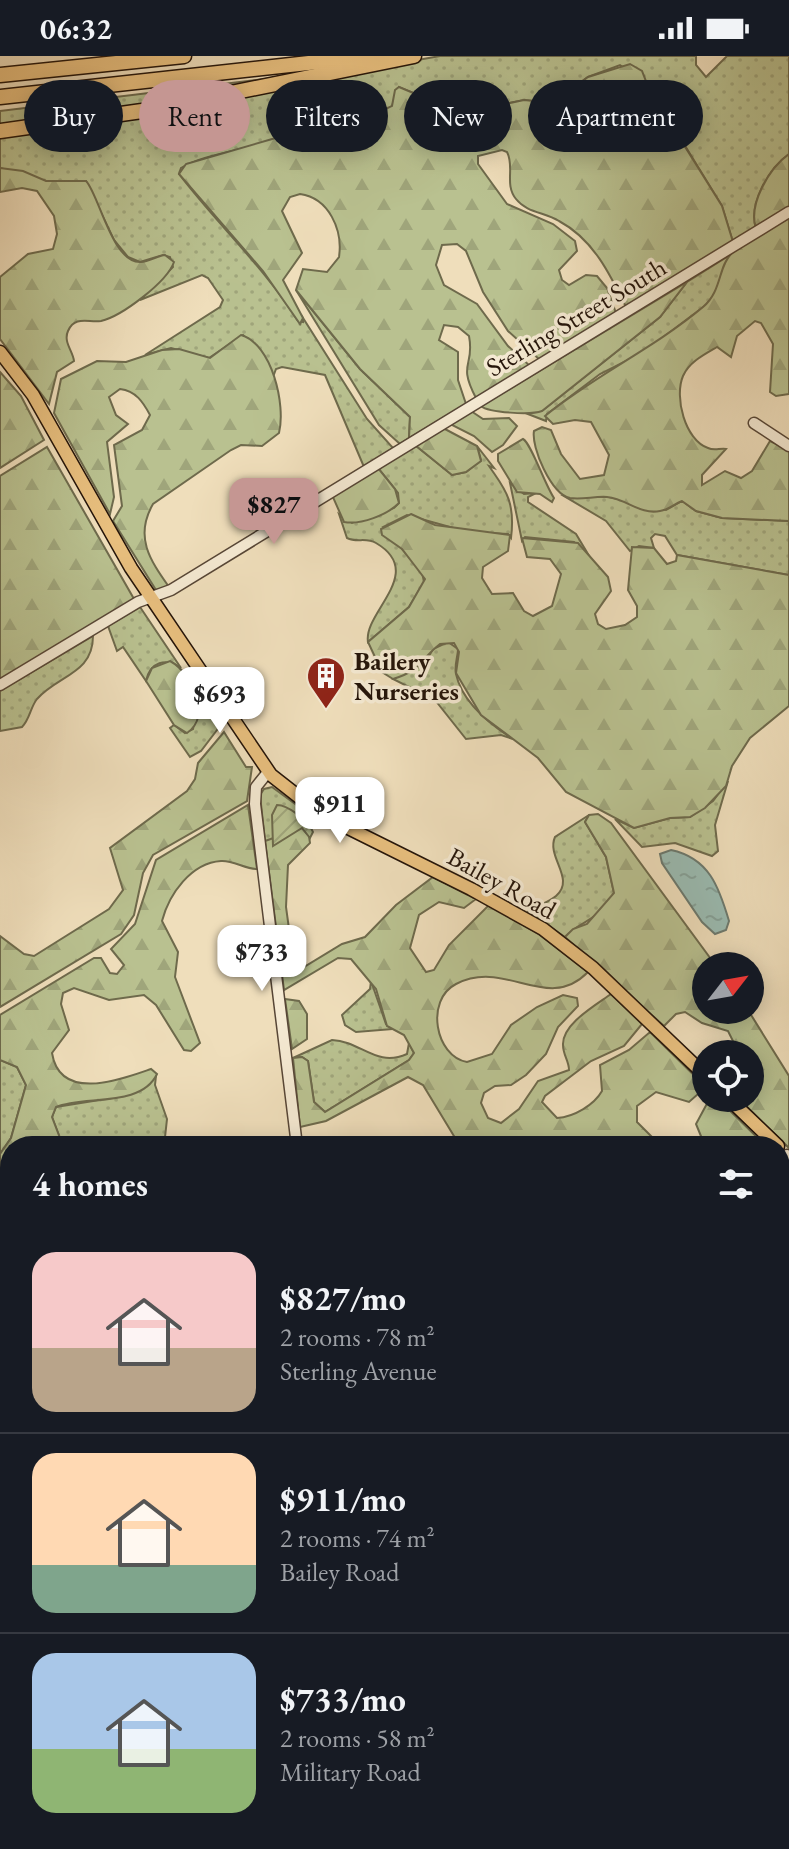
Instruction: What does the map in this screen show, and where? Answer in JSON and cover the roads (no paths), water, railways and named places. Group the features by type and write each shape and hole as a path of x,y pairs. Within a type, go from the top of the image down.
{"highway":[{"path":"0,75 184,56"},
{"path":"162,80 372,56"},
{"path":"0,131 172,106 414,56"},
{"path":"0,67 73,67"},
{"path":"0,97 139,83"},
{"path":"0,107 139,83"}],"main road":[{"name":"Bailey Road","path":"0,352 33,395 150,599 268,772 322,815 497,902 552,935 599,973 692,1063"},
{"path":"742,1112 766,1136"}],"street":[{"name":"Sterling Street South","path":"0,685 384,459 789,212"},
{"path":"754,423 789,446"},
{"path":"268,772 257,786 254,799 296,1136"}],"water":[{"path":"671,850 695,860 710,876 729,921 726,930 715,934 702,922 662,863 660,854"}],"place":[{"name":"Bailery Nurseries","path":"326,710"}]}
